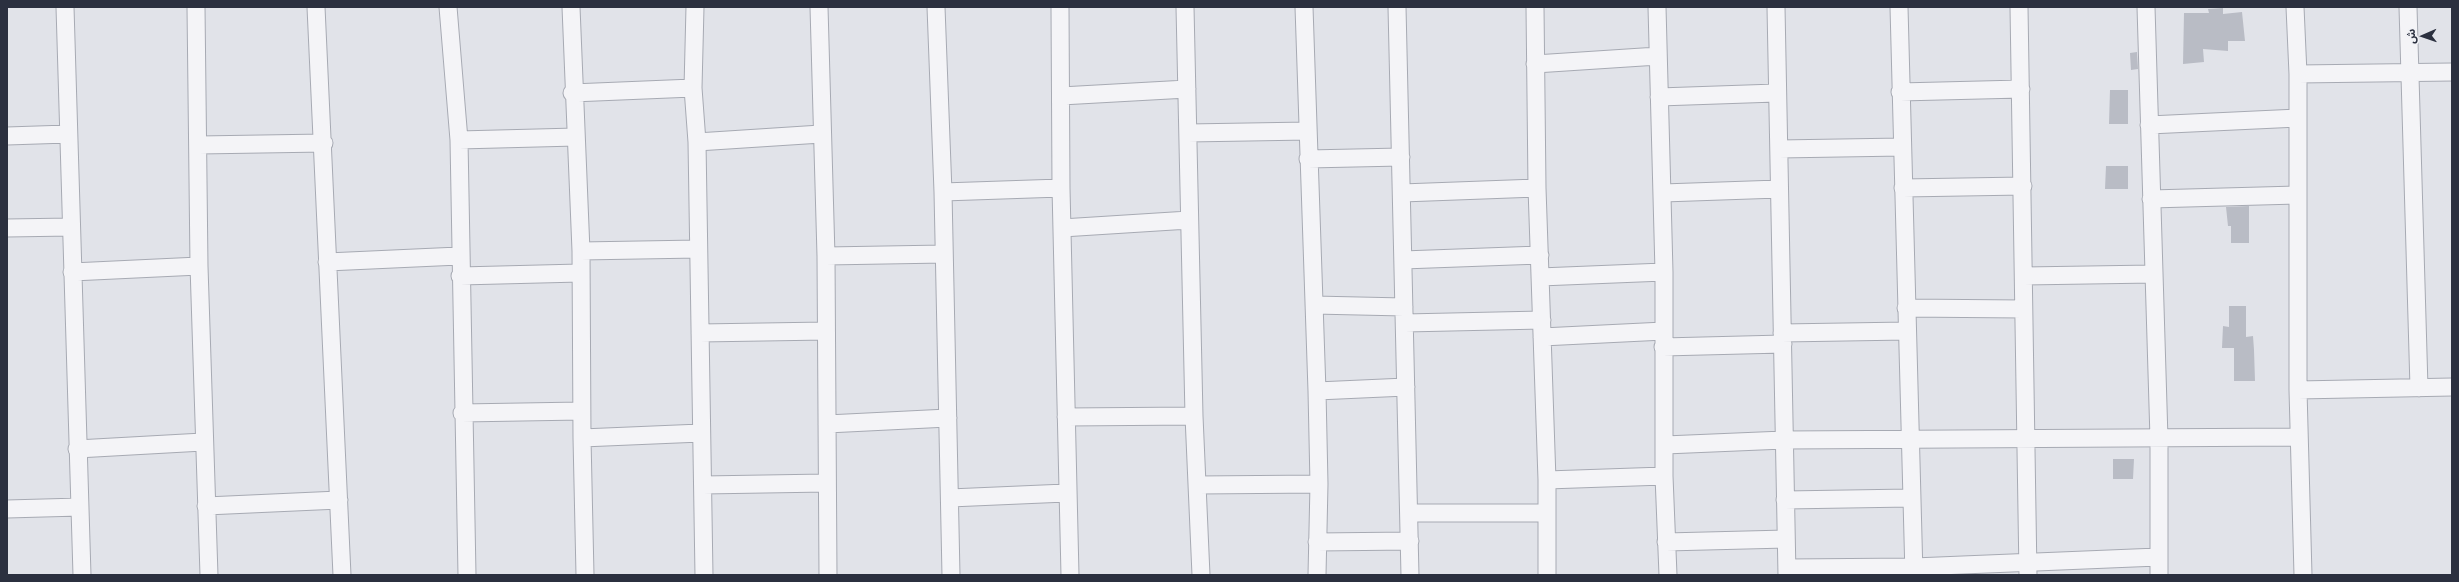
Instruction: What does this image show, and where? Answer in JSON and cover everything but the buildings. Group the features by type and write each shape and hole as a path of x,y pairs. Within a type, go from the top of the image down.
{"street":[{"path":"65,7 70,227 82,575"},
{"path":"196,7 203,442 209,575"},
{"path":"316,7 324,143 327,262 342,575"},
{"path":"448,7 459,140 459,256 467,575"},
{"path":"570,7 572,93 576,137 581,251 582,438 585,575"},
{"path":"695,7 693,88 697,142 704,575"},
{"path":"819,7 821,134 826,256 826,483 828,575"},
{"path":"936,7 944,192 951,575"},
{"path":"1060,7 1061,188 1066,417 1066,493 1070,575"},
{"path":"1185,7 1194,416 1201,575"},
{"path":"1304,7 1317,390 1319,484 1317,575"},
{"path":"1397,7 1410,513 1410,575"},
{"path":"1534,7 1537,188 1547,480 1546,513 1548,575"},
{"path":"1657,7 1664,272 1664,476 1668,575"},
{"path":"1776,7 1776,93 1779,149 1787,572 2028,568 2158,557"},
{"path":"1898,7 1910,440 1910,498 1914,571"},
{"path":"2019,7 2023,186 2023,309 2028,439 2028,568"},
{"path":"2146,7 2159,439 2159,575"},
{"path":"2295,7 2298,74 2298,437 2303,575"},
{"path":"2408,7 2419,388"},
{"path":"1536,64 1658,56"},
{"path":"2298,74 2452,72"},
{"path":"572,93 693,88"},
{"path":"1061,96 1187,89"},
{"path":"1900,92 2021,90"},
{"path":"1659,97 1776,93"},
{"path":"2149,125 2298,118"},
{"path":"1188,133 1308,131"},
{"path":"7,136 68,134"},
{"path":"697,142 821,134"},
{"path":"459,140 576,137"},
{"path":"199,145 324,143"},
{"path":"1779,149 1902,147"},
{"path":"1308,159 1401,157"},
{"path":"1903,188 2023,186"},
{"path":"944,192 1061,188"},
{"path":"1402,193 1537,188"},
{"path":"1662,193 1779,189"},
{"path":"2151,199 2297,195"},
{"path":"1062,228 1189,220"},
{"path":"7,228 70,227"},
{"path":"581,251 698,249"},
{"path":"826,256 944,254"},
{"path":"327,262 459,256"},
{"path":"1403,260 1540,256"},
{"path":"72,272 199,266"},
{"path":"1540,277 1664,272"},
{"path":"460,276 580,273"},
{"path":"2024,276 2153,274"},
{"path":"1314,306 1663,339 1783,339 1906,332"},
{"path":"1906,308 2023,309"},
{"path":"700,334 826,331"},
{"path":"1317,390 1406,387"},
{"path":"2298,390 2452,387"},
{"path":"462,413 582,411"},
{"path":"1066,417 1194,416"},
{"path":"827,424 948,418"},
{"path":"582,438 701,432"},
{"path":"1665,445 1784,440 2298,437"},
{"path":"77,449 203,442"},
{"path":"1547,480 1664,476"},
{"path":"703,485 826,483"},
{"path":"1198,486 1319,484"},
{"path":"950,498 1066,493"},
{"path":"1785,500 1910,498"},
{"path":"206,506 339,500"},
{"path":"7,509 80,507"},
{"path":"1410,513 1546,513"},
{"path":"1666,542 1786,539"},
{"path":"1317,542 1410,541"}]}
